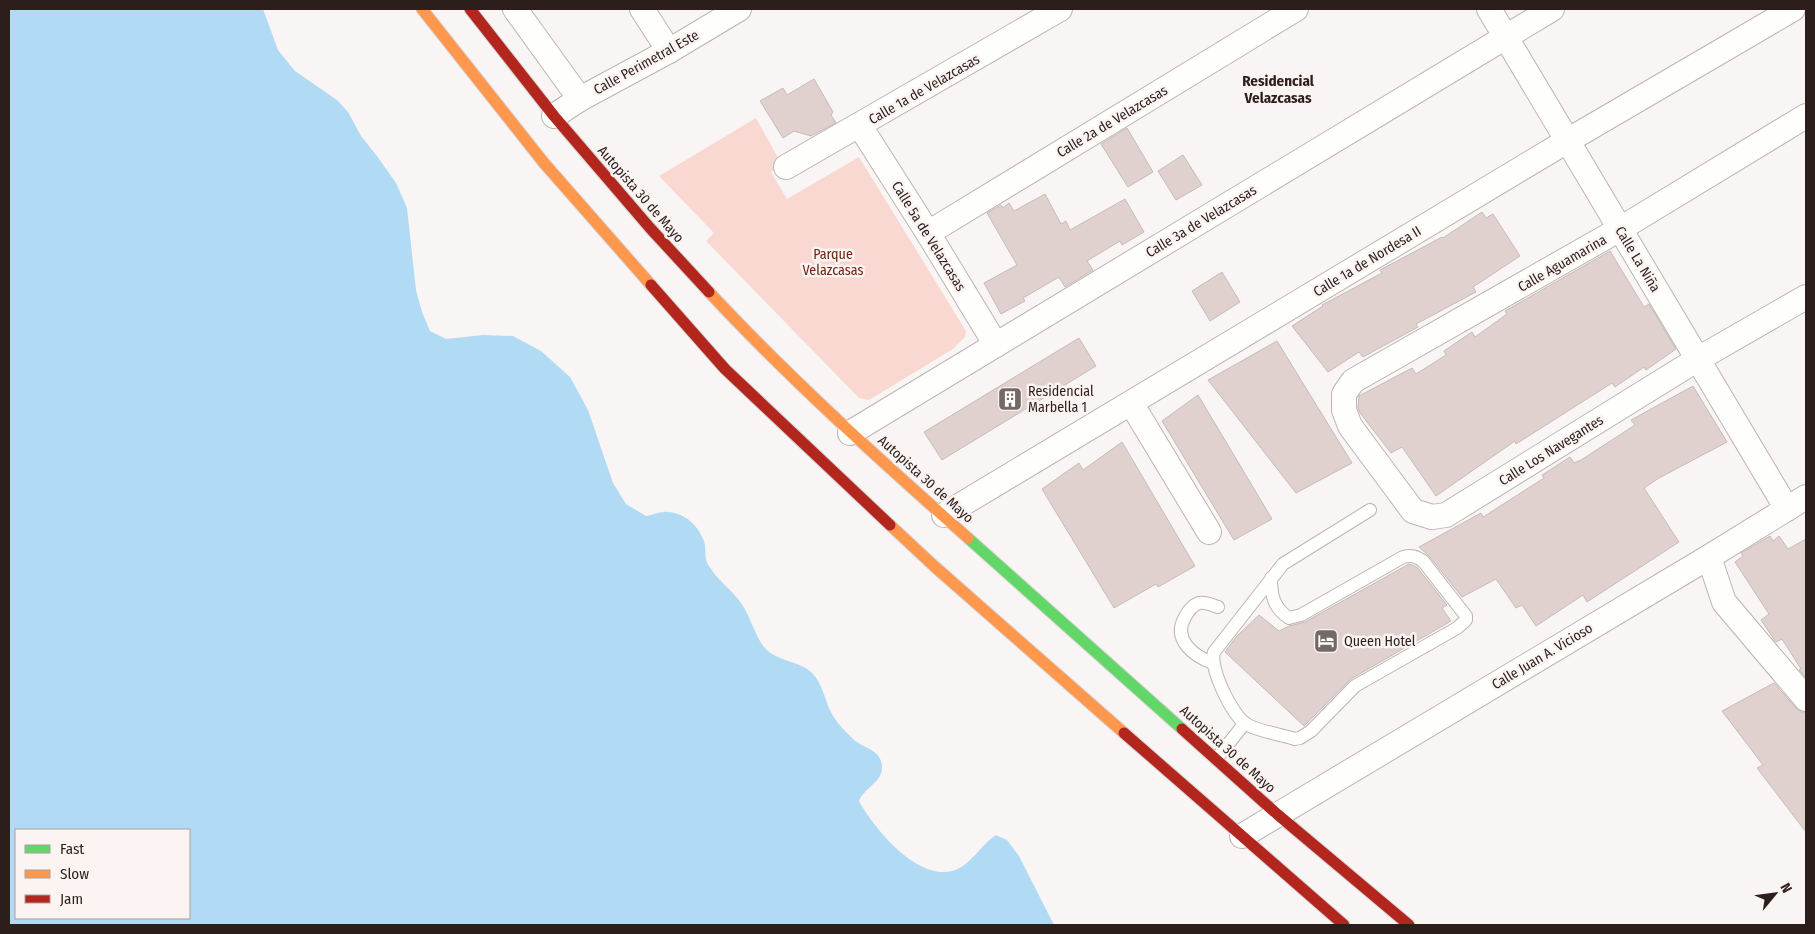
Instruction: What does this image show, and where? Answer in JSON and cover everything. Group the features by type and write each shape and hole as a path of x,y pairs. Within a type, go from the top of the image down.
{"highway":[{"path":"422,9 544,163 725,369 934,566 1344,925"},
{"name":"Autopista 30 de Mayo","path":"470,9 554,116 650,228 755,341 850,433 1278,814 1409,925"}],"street":[{"path":"515,9 580,99"},
{"path":"642,9 669,51"},
{"name":"Calle Perimetral Este","path":"554,116 580,99 669,51 739,9"},
{"name":"Calle 1a de Velazcasas","path":"786,167 1060,9"},
{"name":"Calle 2a de Velazcasas","path":"928,233 1296,9"},
{"name":"Calle La Niña","path":"1489,9 1698,359 1796,503"},
{"name":"Calle 3a de Velazcasas","path":"850,433 1552,9"},
{"name":"Calle 1a de Nordesa II","path":"944,515 1567,141 1792,9"},
{"name":"Calle Aguamarina","path":"1344,394 1353,381 1620,229 1806,116"},
{"name":"Calle 5a de Velazcasas","path":"860,126 928,233 996,346"},
{"name":"Calle Los Navegantes","path":"1344,394 1344,410 1350,426 1413,511 1432,517 1446,516 1698,359 1806,297"},
{"path":"1131,403 1209,532"},
{"name":"Calle Juan A. Vicioso","path":"1242,836 1796,503"},
{"path":"1709,557 1724,602 1806,699"}],"lane":[{"path":"1271,578 1273,602 1289,618 1301,615 1403,557 1416,557 1423,562 1466,616 1466,620 1457,628 1355,686 1311,731 1295,739 1245,723 1239,718 1227,697 1213,663 1214,652 1271,578 1283,564 1370,510"},
{"path":"1213,663 1200,659 1190,651 1180,630 1189,610 1198,603 1208,603 1218,607"},
{"path":"1216,759 1245,723"}],"green space":[{"name":"Parque Velazcasas","path":"756,118 782,165 771,172 787,199 859,157 966,331 965,337 953,349 869,400 859,398 706,241 714,233 659,176"}],"water":[{"path":"9,9 263,9 278,50 295,71 337,100 348,112 361,136 396,183 407,208 416,290 430,331 446,339 483,335 513,336 541,351 570,377 588,410 613,483 626,504 646,516 668,512 674,513 686,518 695,525 704,541 706,560 709,566 741,603 764,647 775,656 808,669 821,686 831,712 839,724 855,741 872,750 879,757 882,768 881,774 859,801 875,825 898,850 911,860 924,868 938,872 952,871 965,865 996,835 1007,840 1019,856 1054,925 9,925"}],"building":[{"path":"814,79 833,112 831,115 836,123 811,136 794,131 783,138 760,101 783,88 787,95"},
{"path":"1127,128 1153,172 1128,187 1101,144"},
{"path":"1183,155 1202,185 1176,200 1158,171"},
{"path":"1045,194 1061,224 1066,221 1070,230 1125,199 1144,232 1122,245 1120,241 1087,261 1093,270 1065,287 1059,277 1023,298 1025,301 1001,314 984,283 1017,265 987,213 1001,205 1003,208 1009,203 1014,211"},
{"path":"1482,212 1486,218 1493,214 1520,256 1473,287 1476,292 1416,324 1418,327 1363,357 1359,352 1328,372 1292,326 1322,305 1382,273 1380,270 1443,238"},
{"path":"1610,251 1644,307 1649,304 1676,349 1646,370 1644,367 1615,387 1612,383 1516,444 1515,441 1436,496 1402,447 1391,453 1360,413 1358,408 1359,396 1412,368 1416,374 1446,355 1444,351 1472,332 1475,337 1507,314 1505,311"},
{"path":"1222,272 1240,302 1210,321 1192,291"},
{"name":"Residencial Marbella 1","path":"1079,338 1096,366 942,460 924,432"},
{"path":"1277,341 1352,463 1296,493 1208,380"},
{"path":"1693,386 1727,442 1644,488 1679,542 1587,602 1583,595 1536,626 1522,605 1516,608 1496,579 1462,597 1429,556 1419,547 1481,513 1483,517 1544,478 1542,475 1570,457 1574,463 1581,460 1635,425 1631,420"},
{"path":"1198,395 1272,519 1234,540 1162,421"},
{"path":"1122,442 1195,566 1158,587 1156,584 1114,608 1042,489 1079,463 1083,470"},
{"path":"1770,536 1773,541 1779,536 1788,549 1806,539 1806,678 1799,670 1801,669 1782,639 1776,642 1761,620 1769,614 1735,562 1743,556 1741,553"},
{"name":"Queen Hotel","path":"1409,564 1417,567 1447,605 1442,608 1451,621 1351,679 1304,726 1225,652 1236,637 1259,615 1279,631 1305,622"},
{"path":"1774,683 1796,708 1801,712 1806,712 1806,832 1757,768 1763,765 1722,711"}],"traffic: fast":[{"path":"968,538 1182,729"}],"traffic: slow":[{"path":"422,9 544,163 651,285"},
{"path":"709,292 803,387 968,538"},
{"path":"890,525 1124,733"}],"traffic: jam":[{"path":"470,9 554,116 650,228 709,292"},
{"path":"651,285 725,369 890,525"},
{"path":"1182,729 1277,814 1409,925"},
{"path":"1124,733 1344,925"}],"place":[{"name":"Residencial Marbella 1","path":"1010,399"},
{"name":"Queen Hotel","path":"1326,641"}],"district":[{"name":"Residencial Velazcasas","path":"1278,90"}]}
